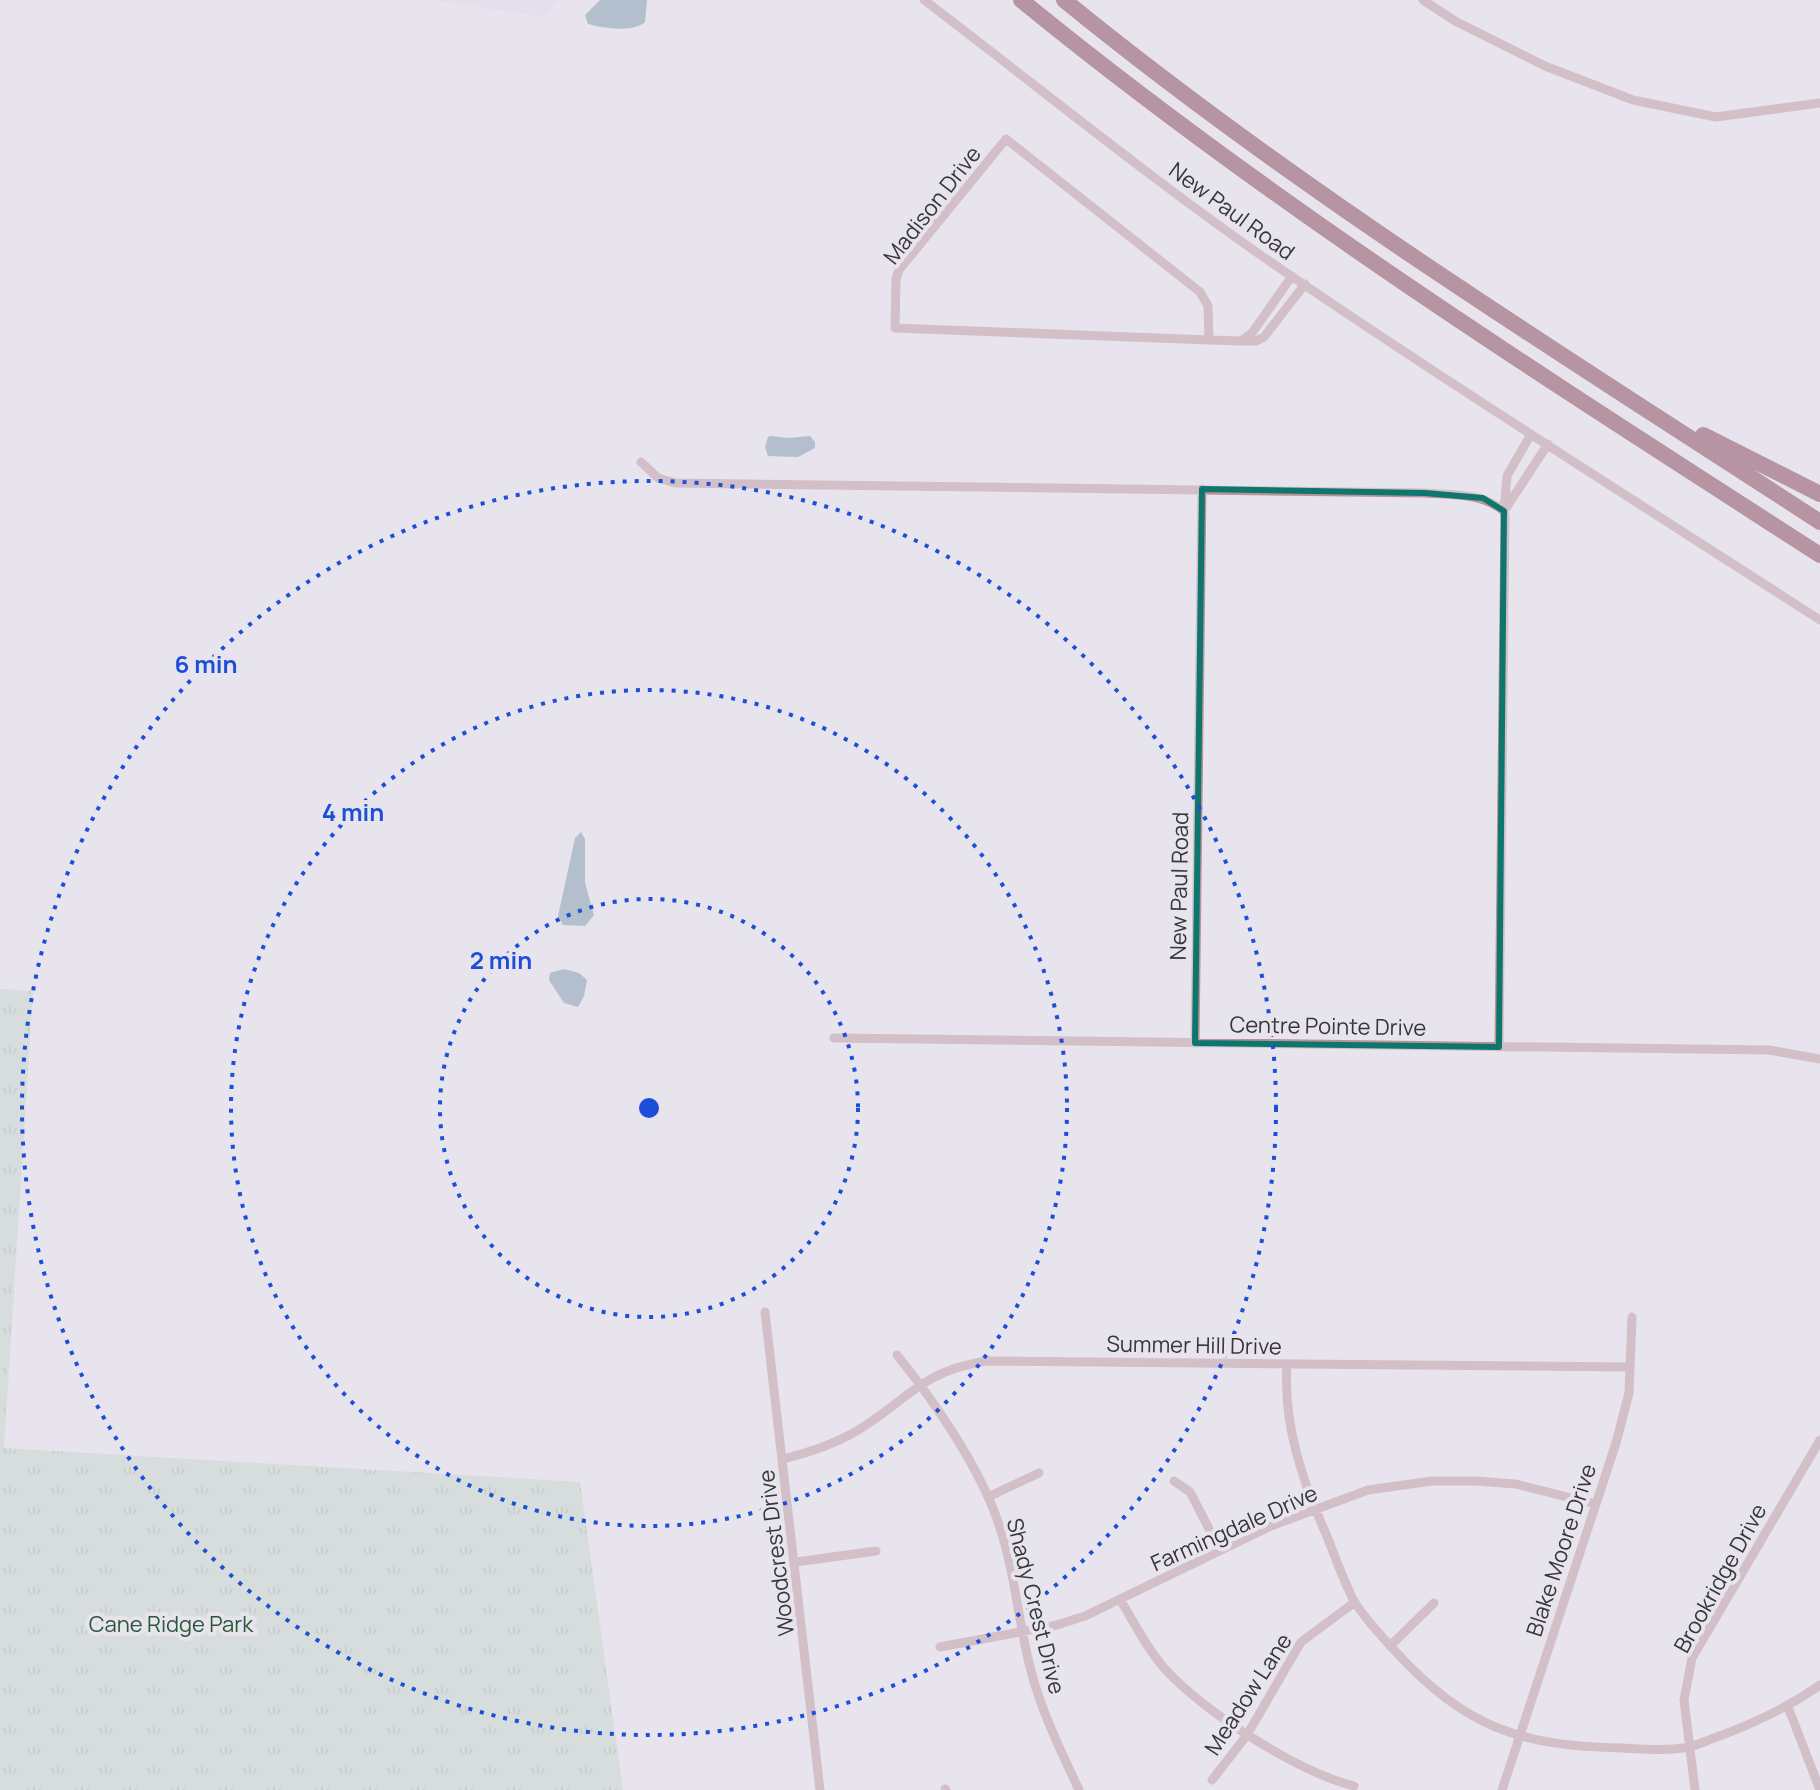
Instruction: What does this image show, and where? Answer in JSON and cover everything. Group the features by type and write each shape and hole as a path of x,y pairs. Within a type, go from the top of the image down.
{"highway":[{"path":"1021,0 1170,119 1349,248 1820,555"},
{"path":"1064,0 1171,85 1304,182 1433,271 1820,522"},
{"path":"1617,390 1820,494"}],"street":[{"name":"New Paul Road","path":"924,0 1144,170 1292,276 1373,332 1820,620"},
{"path":"1423,0 1455,21 1545,66 1633,100 1716,117 1820,103"},
{"name":"Madison Drive","path":"1209,340 1208,306 1200,292 1006,139 899,270 896,279 895,328 1209,340 1241,341 1261,339 1305,284"},
{"path":"1241,341 1252,333 1292,276"},
{"path":"1271,307 1282,315"},
{"path":"1499,1047 1504,511 1507,476 1531,434"},
{"path":"1504,511 1548,444"},
{"path":"641,462 658,478 675,483 1425,493 1483,498 1504,511"},
{"name":"New Paul Road","path":"1195,1043 1202,489"},
{"name":"Centre Pointe Drive","path":"834,1038 1769,1050 1820,1059"},
{"name":"Woodcrest Drive","path":"765,1312 820,1790"},
{"name":"Blake Moore Drive","path":"1502,1790 1629,1393 1632,1317"},
{"name":"Shady Crest Drive","path":"897,1355 920,1384 988,1497 1006,1547 1030,1668 1040,1701 1079,1790"},
{"name":"Summer Hill Drive","path":"783,1459 807,1453 862,1428 920,1384 957,1366 986,1361 1630,1367"},
{"path":"1287,1364 1285,1393 1288,1423 1315,1509 1355,1602 1390,1646 1435,1692 1482,1723 1520,1736 1560,1744 1608,1748 1689,1747 1759,1722 1820,1685"},
{"name":"Brookridge Drive","path":"1695,1790 1684,1700 1692,1658 1819,1446"},
{"path":"988,1497 1039,1473"},
{"path":"1174,1481 1190,1492 1220,1550"},
{"name":"Farmingdale Drive","path":"940,1647 1071,1620 1121,1601 1220,1550 1368,1490 1432,1481 1516,1484 1595,1504"},
{"path":"796,1562 876,1551"},
{"path":"1121,1601 1145,1642 1189,1692 1247,1735 1332,1780 1354,1786"},
{"name":"Meadow Lane","path":"1212,1780 1247,1735 1301,1642 1355,1602"},
{"path":"1390,1646 1434,1603"},
{"path":"1788,1707 1820,1790"}],"highlighted area":[{"path":"1202,489 1425,493 1483,498 1504,511 1499,1047 1195,1043"}],"shaded area":[{"path":"430,0 558,0 545,17"}],"green space":[{"name":"Cane Ridge Park","path":"0,989 33,991 4,1448 580,1482 623,1790 0,1790"}],"water":[{"path":"600,0 647,0 645,22 625,29 588,24 585,15"},
{"path":"770,436 810,436 815,448 798,457 768,456 765,447"},
{"path":"581,832 585,839 585,883 594,915 585,926 563,925 558,916 575,838"},
{"path":"564,969 579,973 587,980 578,1007 564,1003 549,980 550,973"}]}
